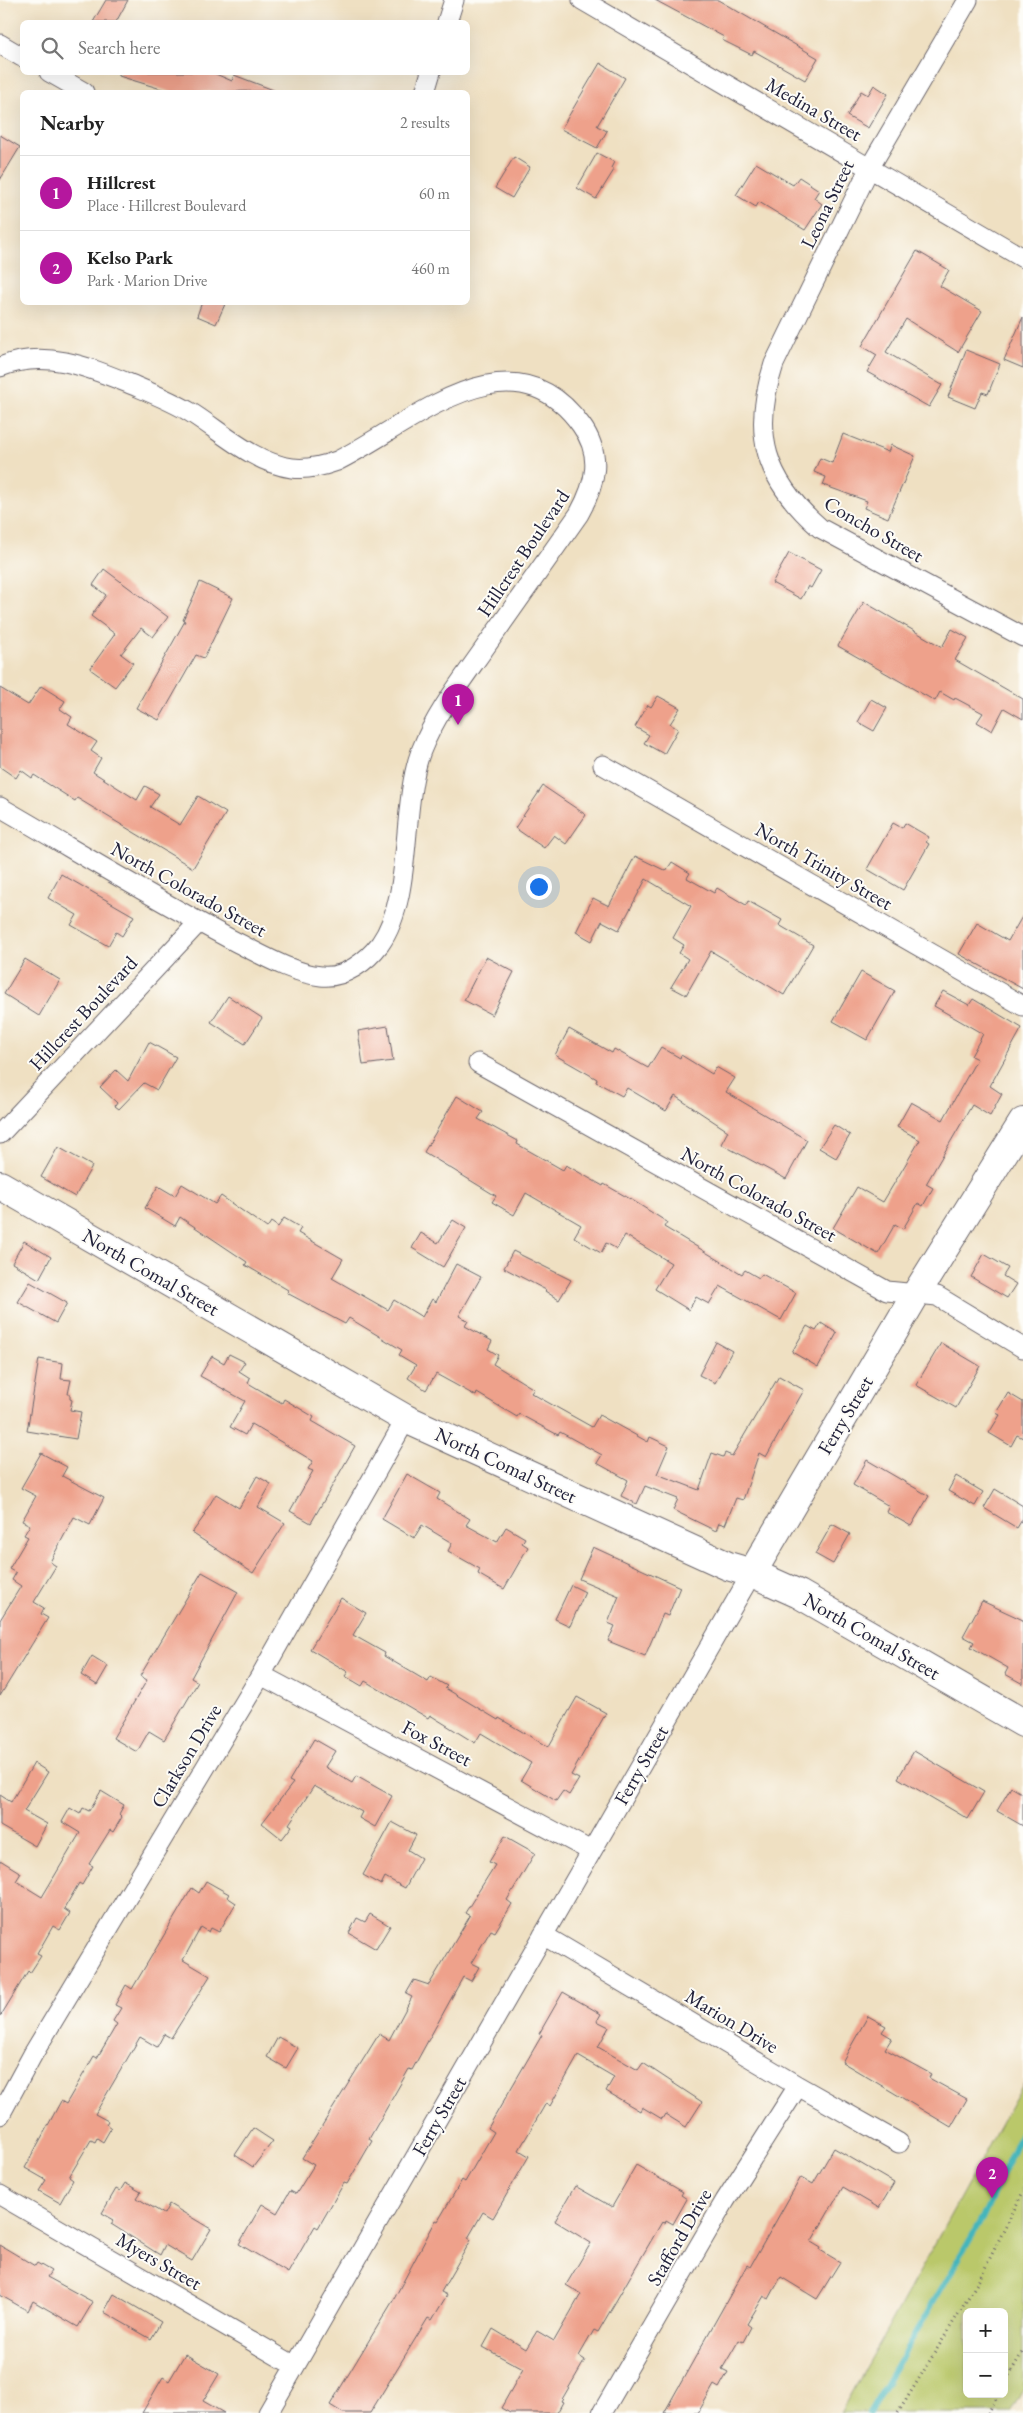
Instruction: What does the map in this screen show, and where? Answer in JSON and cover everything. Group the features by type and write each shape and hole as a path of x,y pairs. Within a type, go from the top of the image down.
{"street":[{"path":"448,20 454,0"},
{"name":"Medina Street","path":"582,0 1023,258"},
{"name":"Leona Street","path":"763,410 766,390 774,364 870,167 968,0"},
{"path":"0,44 20,56"},
{"path":"54,75 80,90"},
{"path":"426,90 430,75"},
{"name":"Hillcrest Boulevard","path":"0,367 10,363 38,358 66,361 98,371 160,396 190,412 248,451 271,463 293,469 318,467 337,461 459,392 483,385 511,381 534,386 554,396 571,411 586,432 594,453 595,474 591,493 579,514 450,698 420,753 414,779 400,883 391,922 380,944 364,961"},
{"name":"Concho Street","path":"763,410 764,438 771,465 786,494 806,516 820,528 1023,637"},
{"name":"North Trinity Street","path":"603,765 1023,1006"},
{"name":"North Colorado Street","path":"0,807 199,922 303,973 324,977 343,973 364,961"},
{"name":"Hillcrest Boulevard","path":"0,1134 199,922"},
{"name":"North Colorado Street","path":"478,1063 887,1291 937,1296 1023,1348"},
{"name":"Ferry Street","path":"268,2413 752,1573 916,1294 1023,1122"},
{"name":"North Comal Street","path":"0,1185 406,1419 728,1566 752,1573 799,1594 1023,1723"},
{"name":"Clarkson Drive","path":"0,2114 38,2045 261,1675 406,1419"},
{"name":"Fox Street","path":"261,1675 591,1851"},
{"name":"Marion Drive","path":"543,1935 798,2086 900,2143"},
{"name":"Stafford Drive","path":"602,2413 726,2201 798,2086"},
{"name":"Myers Street","path":"0,2195 295,2366"}],"path":[{"path":"898,2413 979,2280 1023,2192"},
{"path":"1008,2377 1023,2352"},
{"path":"988,2413 997,2398"}],"green space":[{"path":"1023,2084 1023,2390 1010,2413 841,2413"}],"building":[{"path":"106,0 128,0 117,20 94,20"},
{"path":"655,0 718,0 818,58 805,80 754,51 752,55 722,40 724,37"},
{"path":"600,63 625,78 597,126 607,131 597,148 561,129"},
{"path":"218,75 232,81 234,75 273,90 164,90 119,76"},
{"path":"874,85 888,94 868,128 847,116 861,91 868,95"},
{"path":"0,135 20,147 0,180"},
{"path":"597,153 614,162 611,168 614,170 596,199 577,188"},
{"path":"514,157 530,167 512,198 495,188"},
{"path":"756,163 793,185 799,177 819,190 814,198 822,204 805,230 759,202 756,207 736,195"},
{"path":"917,251 949,270 940,286 982,311 958,352 906,319 886,352 942,385 929,407 867,372 877,355 862,346"},
{"path":"201,305 225,305 216,324 197,316"},
{"path":"1023,317 1023,368 1004,360"},
{"path":"966,350 1000,364 988,394 982,392 975,408 948,397"},
{"path":"843,434 888,452 891,445 915,456 888,518 864,508 867,501 823,485 826,477 814,472 820,458 832,463"},
{"path":"789,553 821,570 811,588 808,586 801,599 772,583"},
{"path":"104,569 168,617 153,637 141,628 121,654 133,663 115,687 90,669 115,634 91,616 106,595 93,585"},
{"path":"200,582 233,598 204,658 196,655 159,720 136,708 185,621 183,620"},
{"path":"864,602 942,647 952,629 968,638 955,660 1023,699 1023,719 1004,708 992,731 977,722 983,713 940,692 935,701 838,646"},
{"path":"41,686 65,701 60,709 72,717 68,724 97,742 91,751 101,758 93,772 137,800 145,786 159,794 150,807 180,825 198,796 226,813 193,868 77,798 75,801 34,775 32,778 21,770 16,778 0,767 0,688 28,705"},
{"path":"658,696 680,708 670,724 678,729 664,754 644,743 649,735 635,727 648,705 651,707"},
{"path":"871,699 887,708 874,731 858,722"},
{"path":"543,786 586,815 566,844 554,835 544,848 515,828"},
{"path":"893,823 902,828 905,823 929,837 926,842 929,844 903,890 867,869"},
{"path":"635,856 666,871 672,862 690,873 687,878 714,893 717,888 746,905 748,901 782,920 779,925 813,945 784,995 711,951 686,995 671,987 688,959 679,953 684,945 673,938 691,906 646,879 619,930 602,921 592,941 576,932 593,898 609,906"},
{"path":"61,874 134,916 122,936 116,932 108,946 71,925 77,915 48,898"},
{"path":"1023,915 1023,989 959,954 977,923 1008,941"},
{"path":"486,957 514,972 492,1015 464,1000"},
{"path":"25,959 60,980 39,1016 4,994"},
{"path":"861,972 895,991 867,1040 833,1021"},
{"path":"943,991 969,1005 973,999 1022,1028 990,1086 1002,1094 990,1116 972,1105 926,1184 933,1188 923,1206 918,1203 903,1229 895,1224 878,1254 833,1228 857,1187 883,1202 920,1140 897,1127 911,1102 943,1120 977,1059 971,1056 983,1034 934,1006"},
{"path":"228,996 262,1018 245,1044 211,1022"},
{"path":"388,1026 393,1061 363,1065 358,1031"},
{"path":"569,1029 612,1053 614,1049 648,1068 661,1047 680,1058 681,1055 712,1074 716,1067 735,1078 726,1092 807,1140 786,1179 721,1144 728,1131 675,1096 666,1111 627,1088 622,1096 596,1082 597,1079 555,1055"},
{"path":"149,1042 176,1057 157,1090 144,1083 119,1109 115,1106 117,1103 100,1087 116,1070 128,1081"},
{"path":"457,1096 483,1112 478,1119 518,1141 517,1144 563,1170 566,1165 632,1200 667,1222 664,1227 742,1274 745,1270 759,1278 762,1274 796,1293 781,1320 720,1286 709,1304 696,1297 689,1310 655,1289 671,1263 625,1235 617,1249 606,1243 601,1253 574,1237 581,1225 526,1193 514,1215 492,1202 496,1196 424,1152"},
{"path":"834,1125 850,1135 836,1158 819,1148"},
{"path":"58,1147 92,1166 75,1197 41,1177"},
{"path":"182,1184 215,1204 221,1196 267,1228 271,1222 278,1227 284,1218 301,1228 298,1233 343,1259 332,1278 388,1310 394,1300 422,1317 432,1299 436,1302 456,1264 481,1277 459,1316 468,1321 465,1326 492,1341 488,1349 498,1355 493,1364 534,1389 531,1393 592,1427 599,1415 648,1442 650,1437 669,1446 657,1474 699,1490 712,1453 723,1457 725,1453 732,1456 779,1376 804,1390 766,1457 759,1453 743,1500 736,1498 725,1525 719,1523 716,1531 673,1510 678,1499 645,1486 637,1504 621,1496 628,1480 597,1463 602,1455 560,1432 558,1435 519,1414 517,1417 477,1393 476,1396 436,1374 426,1390 408,1378 416,1365 399,1355 402,1350 349,1318 345,1324 287,1293 288,1290 245,1265 247,1262 180,1217 175,1226 145,1208 158,1186 175,1196"},
{"path":"453,1220 466,1228 443,1267 412,1248 421,1233 438,1243"},
{"path":"24,1241 51,1257 39,1279 12,1263"},
{"path":"513,1251 571,1280 559,1300 546,1290 504,1268"},
{"path":"984,1254 1008,1268 1003,1276 1016,1284 1007,1298 971,1277"},
{"path":"30,1282 67,1303 56,1323 18,1302"},
{"path":"821,1323 837,1333 818,1367 792,1352 807,1326 816,1331"},
{"path":"716,1342 732,1351 715,1383 699,1375"},
{"path":"941,1343 980,1366 956,1408 916,1385"},
{"path":"229,1354 245,1362 239,1371 250,1378 248,1383 282,1403 284,1399 314,1417 312,1421 355,1446 311,1523 290,1511 313,1471 308,1469 313,1461 251,1424 245,1435 230,1427 245,1401 200,1376 212,1356 224,1363"},
{"path":"39,1359 63,1363 61,1379 71,1380 68,1394 70,1394 70,1399 72,1400 70,1410 81,1412 76,1439 27,1431"},
{"path":"1008,1393 1023,1402 1023,1438 1017,1435 1011,1446 989,1433 1000,1415 996,1413"},
{"path":"41,1453 67,1467 62,1476 104,1498 90,1525 74,1517 50,1562 56,1566 34,1602 44,1608 41,1614 48,1618 0,1696 0,1620 21,1586 12,1580 16,1573 9,1569 28,1537 24,1535 30,1525 22,1521 36,1496 21,1488"},
{"path":"867,1460 929,1496 911,1526 886,1512 889,1506 853,1485"},
{"path":"407,1474 440,1493 437,1499 470,1519 466,1525 497,1542 506,1527 525,1538 522,1543 528,1547 504,1589 478,1574 480,1569 448,1551 452,1543 422,1525 414,1538 382,1519"},
{"path":"257,1476 271,1484 258,1507 285,1523 253,1573 192,1533 205,1515 216,1494 239,1508"},
{"path":"956,1476 983,1492 975,1506 948,1491"},
{"path":"995,1489 1023,1506 1023,1518 1017,1528 984,1508"},
{"path":"832,1524 850,1534 833,1564 815,1554"},
{"path":"593,1547 680,1587 668,1616 663,1614 645,1656 608,1641 615,1626 608,1623 619,1596 579,1579"},
{"path":"202,1572 238,1592 191,1678 198,1682 164,1740 149,1731 137,1752 113,1738 147,1680 140,1676"},
{"path":"571,1585 585,1592 570,1626 555,1619"},
{"path":"341,1598 366,1613 353,1635 385,1653 384,1656 428,1682 431,1677 447,1686 445,1688 498,1720 499,1718 543,1744 549,1746 577,1697 606,1713 571,1775 579,1779 569,1795 563,1791 556,1801 521,1780 531,1763 481,1733 475,1743 430,1715 428,1718 365,1681 362,1686 345,1676 348,1672 310,1649"},
{"path":"982,1601 1023,1620 1023,1684 1005,1674 1008,1668 971,1647 974,1642 963,1636"},
{"path":"92,1656 108,1666 97,1685 81,1675"},
{"path":"314,1739 335,1751 325,1767 352,1783 356,1776 392,1796 375,1827 359,1818 362,1812 314,1786 289,1824 292,1826 282,1839 262,1823 293,1783 289,1781"},
{"path":"914,1751 984,1792 968,1819 898,1778"},
{"path":"34,1763 48,1772 24,1811 47,1824 35,1846 0,1826 0,1795 11,1802"},
{"path":"1011,1787 1023,1794 1023,1826 997,1811"},
{"path":"101,1791 124,1805 119,1814 122,1817 113,1832 110,1830 89,1864 93,1866 82,1885 79,1883 64,1909 70,1913 60,1930 53,1926 37,1954 41,1956 30,1973 28,1971 0,2017 0,1860 21,1873 16,1881 42,1897 80,1833 62,1822 70,1808 80,1814 83,1808 89,1811"},
{"path":"392,1822 416,1835 408,1850 421,1858 405,1888 385,1877 381,1885 363,1875"},
{"path":"505,1836 535,1853 507,1900 512,1904 495,1932 491,1930 471,1963 479,1967 471,1981 463,1977 412,2070 409,2069 369,2139 372,2141 347,2184 344,2183 318,2228 315,2226 288,2273 239,2244 262,2204 277,2213 290,2191 296,2194 314,2165 302,2158 379,2034 389,2040 412,1997 406,1994 414,1980 429,1985 470,1916 465,1913 495,1865 489,1862"},
{"path":"206,1881 229,1894 227,1897 236,1903 219,1932 211,1928 209,1932 201,1927 183,1960 210,1976 171,2038 164,2034 157,2047 140,2037 95,2114 108,2121 106,2124 111,2128 103,2142 97,2138 95,2142 91,2140 69,2177 73,2180 60,2203 39,2191 46,2180 25,2168 61,2101 66,2104 94,2056 97,2058 117,2024 113,2021 121,2008 115,2005 126,1985 132,1989 192,1888 199,1893"},
{"path":"370,1914 390,1926 376,1949 349,1933 357,1918 365,1922"},
{"path":"563,1992 601,2014 597,2021 609,2027 598,2047 638,2070 643,2063 702,2102 686,2127 665,2114 662,2119 642,2107 640,2111 606,2091 614,2077 578,2056 550,2106 546,2103 519,2150 529,2156 493,2218 483,2212 468,2238 471,2240 441,2292 447,2295 432,2320 428,2318 370,2413 343,2413 330,2405 394,2299 436,2220 438,2221 462,2180 465,2182 494,2132 488,2128 542,2035 539,2034"},
{"path":"868,2016 886,2026 882,2032 892,2038 885,2049 931,2074 929,2078 967,2099 951,2127 842,2062"},
{"path":"278,2037 298,2048 286,2068 267,2057"},
{"path":"253,2128 273,2141 253,2167 235,2155"},
{"path":"834,2148 894,2183 879,2208 843,2187 811,2242 840,2262 817,2299 781,2277 769,2299 764,2296 747,2324 751,2327 743,2342 739,2340 722,2369 728,2372 719,2388 714,2385 698,2413 664,2413 747,2265 750,2267 801,2177 813,2184"},
{"path":"636,2165 683,2192 681,2195 687,2199 673,2224 666,2220 665,2223 662,2222 598,2332 594,2330 579,2356 585,2360 561,2401 563,2402 557,2413 510,2413 501,2408 523,2369 483,2347 493,2329 526,2349 537,2331 554,2341 581,2294 566,2285 591,2243 555,2221 575,2186 612,2207"},
{"path":"125,2183 141,2192 137,2198 164,2214 169,2204 211,2229 192,2261 165,2245 160,2255 111,2224 114,2220 102,2213 116,2189 120,2191"},
{"path":"0,2245 35,2266 37,2263 51,2271 47,2277 93,2302 78,2327 33,2301 28,2311 0,2295"},
{"path":"114,2294 161,2322 151,2339 104,2312"},
{"path":"185,2354 219,2374 203,2401 224,2413 142,2413 163,2377 169,2381"}],"waterway":[{"path":"869,2413 982,2219 1023,2128"}],"place":[{"name":"Hillcrest","path":"458,725"},
{"name":"Kelso Park","path":"992,2198"}]}
